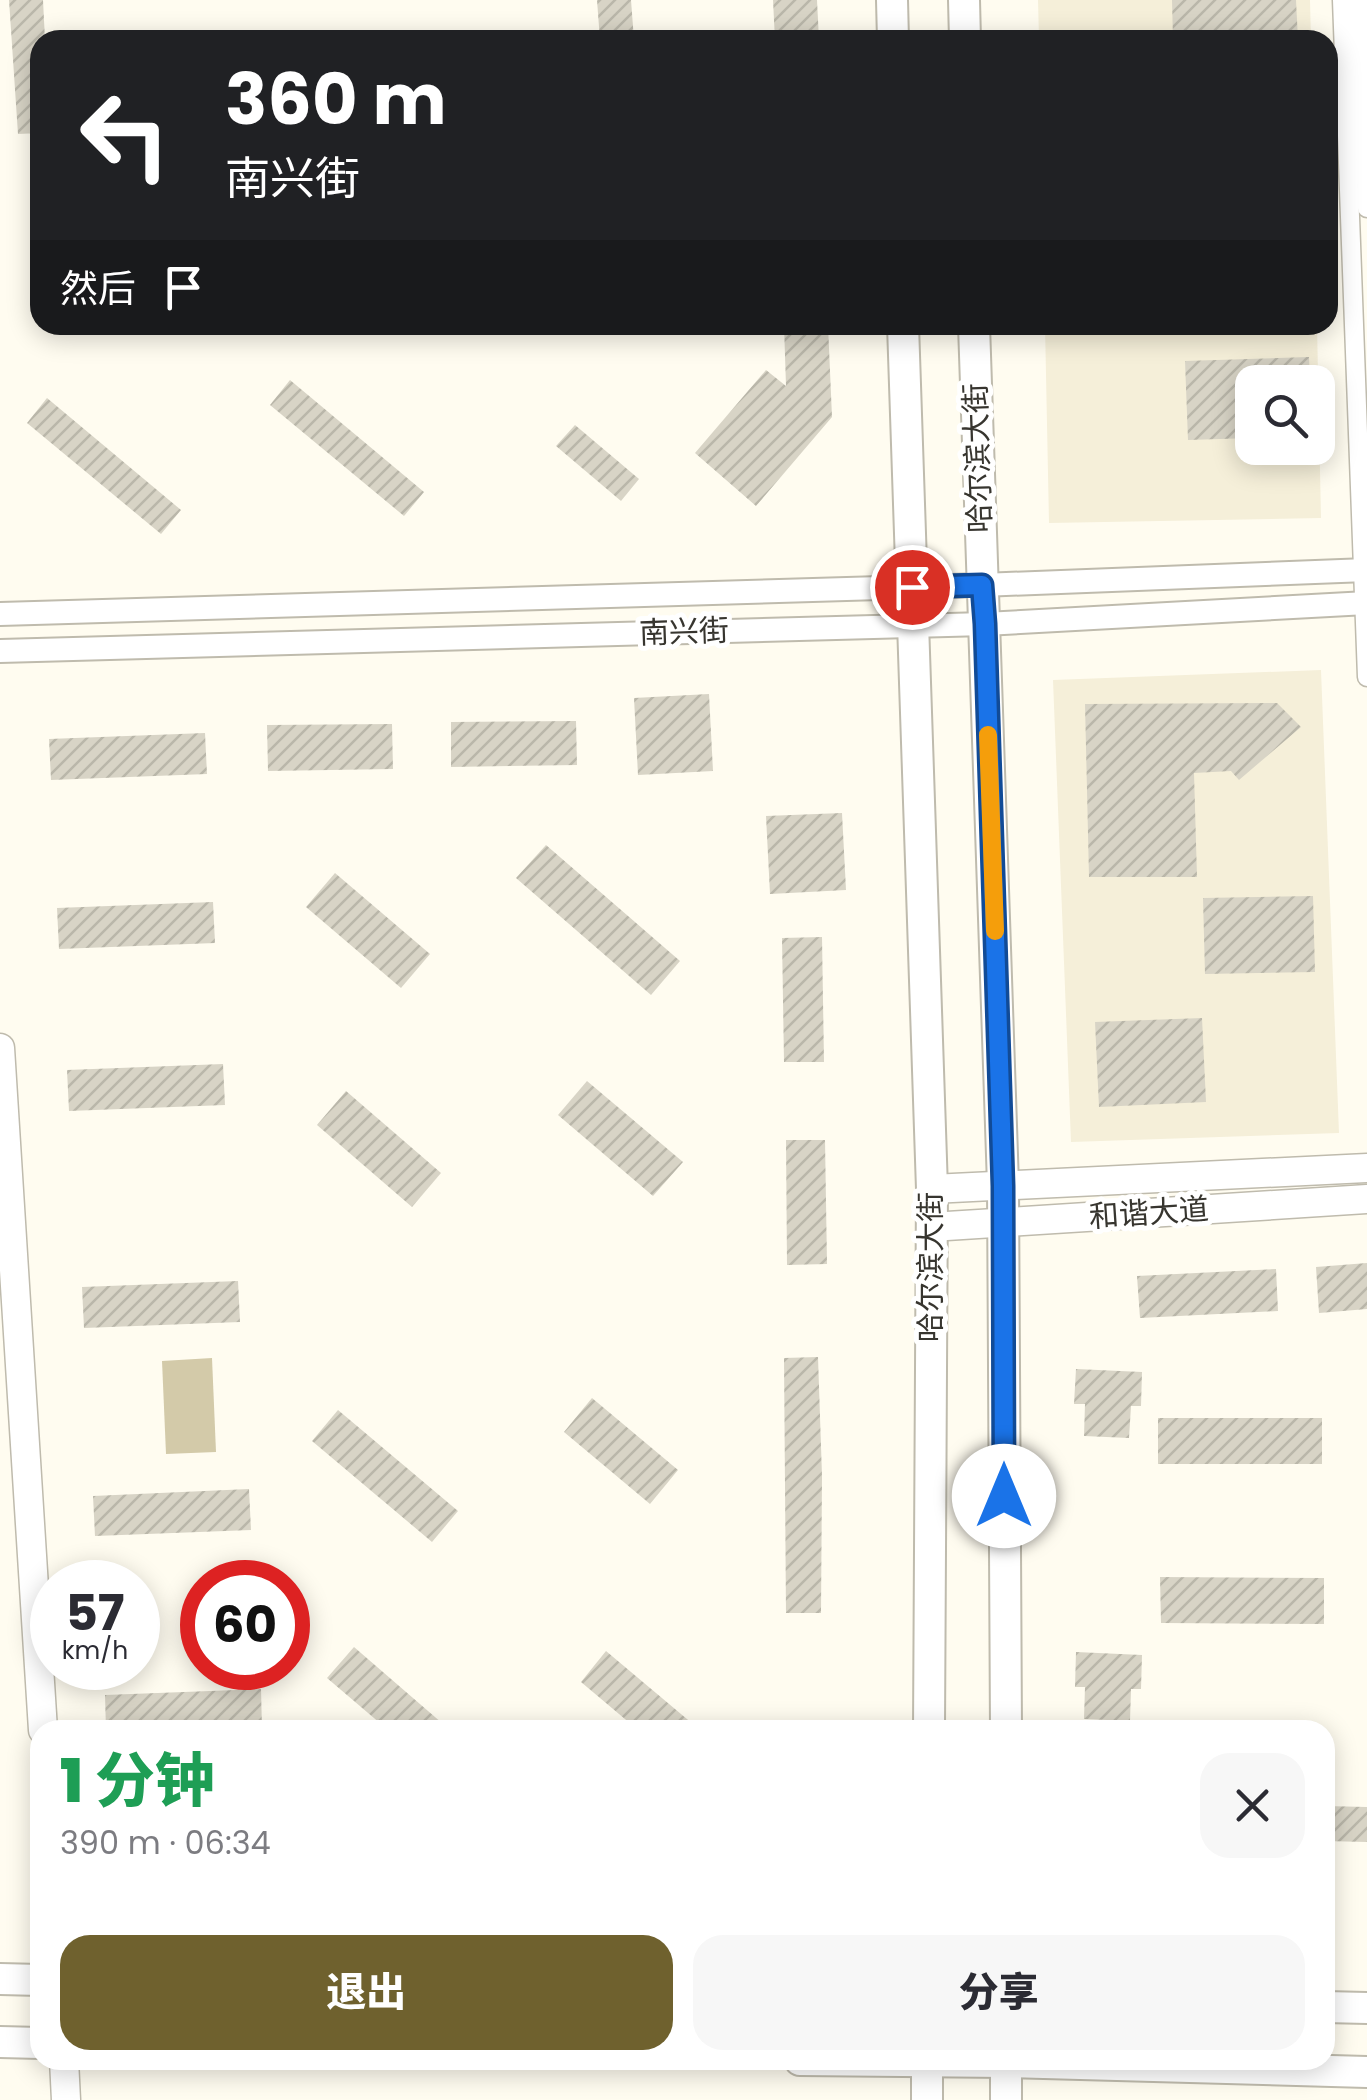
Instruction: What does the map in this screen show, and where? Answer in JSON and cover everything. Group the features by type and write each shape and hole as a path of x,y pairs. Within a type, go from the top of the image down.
{"main road":[{"path":"892,0 893,30"},
{"path":"964,0 965,30"},
{"name":"哈尔滨大街","path":"903,335 932,1189 928,1720"},
{"name":"哈尔滨大街","path":"974,335 1003,1186 1006,1720"},
{"path":"0,1048 42,1720"},
{"name":"和谐大道","path":"932,1189 1367,1168"},
{"name":"和谐大道","path":"931,1226 1367,1199"},
{"path":"0,1979 30,1980"},
{"path":"1335,2007 1367,2008"},
{"path":"0,2042 30,2043"},
{"path":"64,2070 66,2100"},
{"path":"927,2070 927,2100"},
{"path":"1006,2070 1006,2100"},
{"path":"1301,2070 1367,2072"}],"street":[{"path":"1342,0 1367,677"},
{"path":"1360,0 1367,208"},
{"name":"南兴街","path":"0,614 1366,570"},
{"name":"南兴街","path":"0,650 985,624 1366,603"}],"shaded area":[{"path":"1038,0 1310,0 1311,30 1039,30"},
{"path":"1045,335 1317,335 1318,365 1235,365 1235,465 1320,465 1321,518 1049,523"},
{"path":"1321,670 1339,1133 1071,1142 1053,680"},
{"path":"212,1358 216,1452 166,1454 162,1361"}],"building":[{"path":"9,0 43,0 44,30 30,30 30,133 18,134"},
{"path":"597,0 631,0 633,30 599,30"},
{"path":"773,0 817,0 818,30 774,30"},
{"path":"1172,0 1296,0 1298,30 1173,30"},
{"path":"784,335 828,335 832,417 756,506 695,453 766,370 786,386"},
{"path":"1309,357 1309,365 1235,365 1235,439 1188,440 1185,361"},
{"path":"290,380 424,492 404,516 270,405"},
{"path":"47,398 181,510 161,534 27,423"},
{"path":"575,425 639,479 621,501 556,446"},
{"path":"709,694 713,771 638,775 634,698"},
{"path":"1277,703 1301,727 1239,780 1231,771 1194,773 1197,877 1089,877 1085,704"},
{"path":"576,721 577,765 451,767 451,722"},
{"path":"392,724 393,769 268,771 267,725"},
{"path":"205,733 207,774 51,780 49,739"},
{"path":"842,813 846,890 770,894 766,816"},
{"path":"546,845 680,961 651,995 516,878"},
{"path":"335,873 430,954 401,988 306,907"},
{"path":"1313,896 1315,972 1205,974 1203,898"},
{"path":"213,902 215,943 59,949 57,908"},
{"path":"822,937 824,1062 784,1062 782,938"},
{"path":"1202,1018 1206,1102 1099,1107 1095,1022"},
{"path":"223,1064 225,1105 69,1111 67,1070"},
{"path":"587,1081 683,1162 653,1196 558,1115"},
{"path":"346,1091 441,1173 412,1207 317,1125"},
{"path":"786,1140 825,1140 827,1264 787,1265"},
{"path":"1367,1263 1367,1309 1319,1313 1316,1267"},
{"path":"1276,1269 1278,1311 1140,1318 1137,1276"},
{"path":"238,1281 240,1322 84,1328 82,1287"},
{"path":"818,1357 821,1613 786,1613 784,1358"},
{"path":"1076,1369 1142,1372 1141,1406 1131,1406 1129,1438 1084,1436 1085,1404 1074,1404"},
{"path":"592,1398 678,1470 650,1504 564,1432"},
{"path":"338,1410 458,1511 432,1542 312,1441"},
{"path":"1158,1418 1322,1418 1322,1464 1158,1464"},
{"path":"249,1489 251,1530 95,1536 93,1496"},
{"path":"1160,1577 1324,1578 1324,1624 1161,1623"},
{"path":"354,1647 438,1720 376,1720 327,1678"},
{"path":"606,1651 688,1720 626,1720 581,1682"},
{"path":"1076,1652 1142,1655 1141,1689 1131,1689 1130,1720 1084,1719 1085,1687 1075,1687"},
{"path":"261,1690 262,1720 106,1720 105,1695"},
{"path":"1335,1806 1367,1807 1367,1842 1335,1841"}],"slow traffic":[{"path":"988,735 995,931"}],"route":[{"path":"912,587 982,585 1003,1186 1004,1496"}]}
